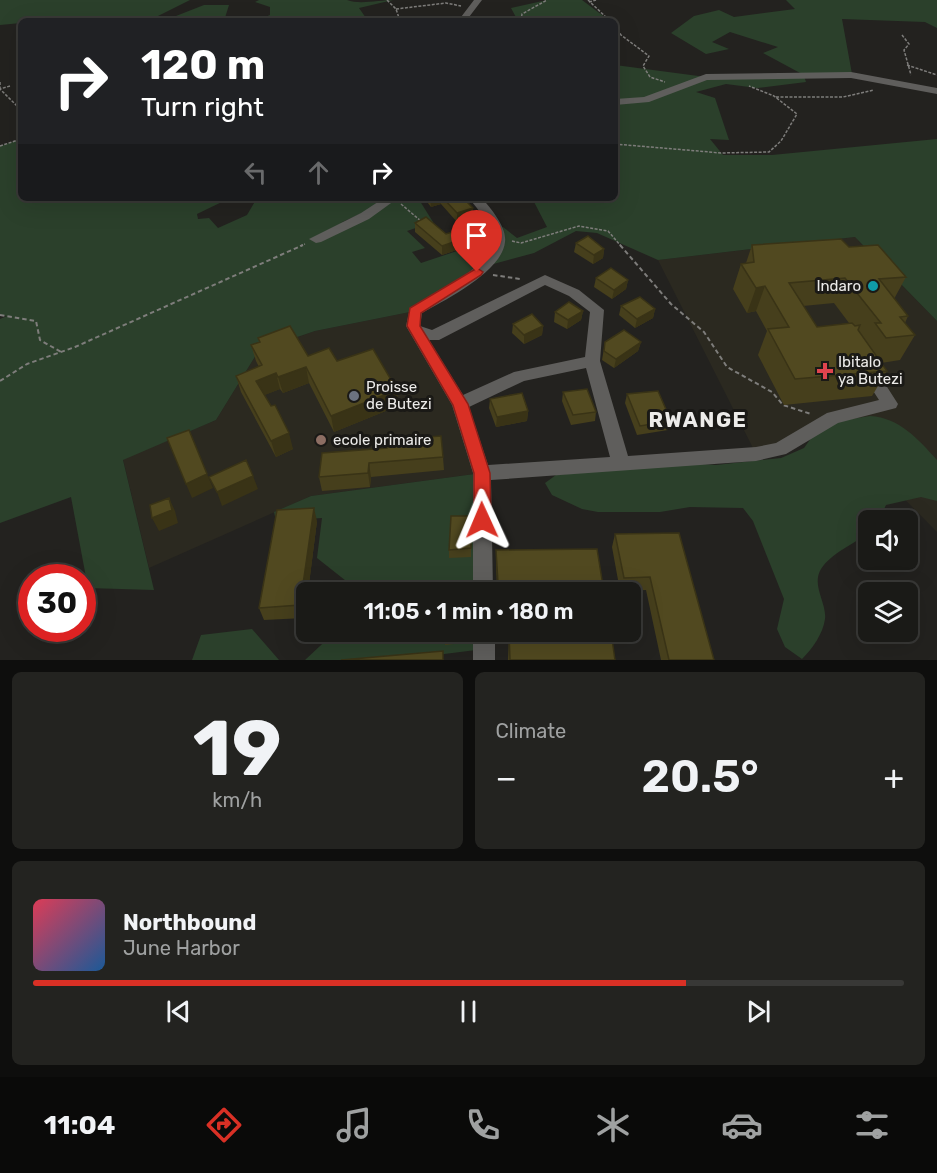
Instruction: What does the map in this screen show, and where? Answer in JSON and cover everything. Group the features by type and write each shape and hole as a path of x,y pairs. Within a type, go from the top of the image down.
{"street":[{"path":"464,18 476,4"},
{"path":"618,102 645,100 706,77 851,75 937,91"},
{"path":"316,239 394,201"},
{"path":"477,201 499,240 497,251 486,266 415,311 413,326 460,404 482,473 483,582"},
{"path":"416,332 434,336 538,280 549,280 597,310 592,361 621,463"},
{"path":"482,473 773,451 833,418 891,404 855,354"},
{"path":"460,404 520,376 592,361"},
{"path":"484,642 484,660"}],"path":[{"path":"387,0 396,9 399,18"},
{"path":"521,18 522,14 547,0"},
{"path":"588,1 596,0"},
{"path":"588,1 607,18"},
{"path":"396,9 446,3 476,4"},
{"path":"618,30 649,56 643,66 650,77 680,86"},
{"path":"774,96 843,97 909,87 912,78 904,50 909,44 902,35"},
{"path":"907,64 937,75"},
{"path":"0,82 0,89 18,107"},
{"path":"618,144 732,154 768,154 776,147 797,114 774,96 744,85"},
{"path":"0,89 10,86"},
{"path":"0,146 18,139"},
{"path":"397,201 428,226"},
{"path":"492,224 507,225 512,241 521,243 579,226 608,231 671,303 704,332 727,367 772,392 783,405 802,412 833,418"},
{"path":"0,381 27,364 61,352 316,239"},
{"path":"477,272 538,280"},
{"path":"0,315 36,321 40,340 61,352"}],"shaded area":[{"name":"Ibitalo ya Butezi","path":"855,237 937,321 937,532 918,513 918,510 915,510 827,421 756,454 658,260"},
{"name":"ecole primaire","path":"415,311 412,325 432,358 482,473 311,496 149,568 123,459 216,420 259,350 315,331"}],"green space":[{"path":"0,0 190,0 154,18 18,18 18,23 0,25"},
{"path":"259,0 363,2 393,0 359,8 366,18 262,18 270,15 270,7 255,2"},
{"path":"547,0 582,0 606,18 516,18 511,8"},
{"path":"786,0 937,0 937,28 925,22 842,19 852,74 804,76 806,82 757,88 726,84 696,92 715,98 729,140 710,139 723,155 772,155 937,139 937,321 855,237 658,260 597,233 576,231 534,253 486,266 415,311 315,331 259,350 216,420 123,460 154,590 96,588 96,564 84,564 71,497 0,523 0,319 7,316 0,315 0,146 18,140 18,201 224,201 197,214 198,219 209,218 218,228 247,215 255,201 382,201 340,223 373,212 385,201 420,201 433,222 407,231 425,248 412,252 421,263 472,246 503,227 517,238 547,227 534,201 618,201 618,65 706,77 802,74 763,53 778,47 730,32 712,42 729,49 706,54 671,33 694,16 719,10 734,17 795,9"},
{"path":"204,5 229,5 225,18 176,16"},
{"path":"870,416 881,418 899,425 915,437 937,460 937,501 921,497 886,505 884,510 858,510 858,540 837,553 818,575 818,588 825,613 824,625 810,651 802,659 785,647 777,629 784,599 753,521 743,508 690,507 660,512 598,512 582,509 552,495 545,483 556,475 686,463 716,465 781,458 804,448 814,434 823,428 845,420"},
{"path":"482,473 483,582 347,582 317,558 322,518 276,521 274,512 311,496"},
{"path":"252,629 279,660 192,660 201,635"},
{"path":"324,642 484,642 484,649 396,660 305,660"}],"building":[{"path":"446,201 466,201 473,208 457,213"},
{"path":"426,217 446,234 474,225 477,234 442,246 415,223"},
{"path":"588,236 604,249 594,255 576,243"},
{"path":"841,239 849,247 878,245 906,277 879,279 908,316 900,317 915,335 886,338 875,323 881,323 845,278 789,283 817,327 852,323 855,326 860,325 858,330 887,371 795,379 768,329 789,327 765,286 756,288 741,264 754,262 752,245"},
{"path":"611,268 628,280 614,290 596,278"},
{"path":"640,297 655,309 637,319 621,306"},
{"path":"569,302 583,311 568,320 555,312"},
{"path":"532,314 543,326 524,335 513,324"},
{"path":"290,326 308,356 329,348 337,361 373,349 397,390 331,416 306,367 278,377 276,373 256,381 271,406 275,405 289,433 271,441 236,376 262,365 251,345 260,342 258,338"},
{"path":"624,330 641,342 616,359 604,351 605,342"},
{"path":"587,389 596,412 573,415 563,392"},
{"path":"658,391 671,421 640,426 627,394"},
{"path":"522,393 528,411 497,417 490,399"},
{"path":"189,430 207,474 186,484 167,438"},
{"path":"441,436 443,457 369,463 368,473 319,477 322,453 387,448 387,440"},
{"path":"246,460 253,476 217,492 209,477"},
{"path":"169,498 172,510 152,518 150,505"},
{"path":"314,508 303,582 296,582 296,605 259,608 277,510"},
{"path":"451,516 471,516 471,548 449,550"},
{"path":"679,533 714,660 669,660 650,577 624,578 615,534"},
{"path":"597,549 602,582 498,582 496,550"},
{"path":"509,642 612,642 615,660 510,660"},
{"path":"443,651 443,660 341,660"}],"place":[{"name":"Indaro","path":"873,286"},
{"name":"Ibitalo ya Butezi","path":"825,371"},
{"name":"Proisse de Butezi","path":"354,396"},
{"name":"ecole primaire","path":"321,440"}],"district":[{"name":"RWANGE","path":"698,420"}],"route":[{"path":"477,272 415,311 413,326 460,404 482,473 482,520"}]}
